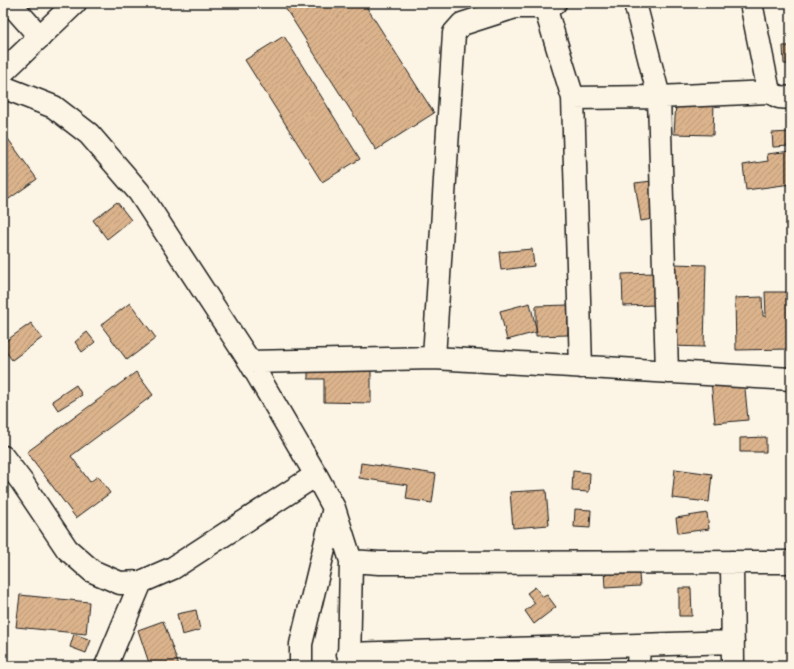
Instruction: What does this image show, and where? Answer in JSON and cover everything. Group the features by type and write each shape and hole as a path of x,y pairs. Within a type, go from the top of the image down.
{"street":[{"path":"10,3 40,37"},
{"path":"3,72 75,3"},
{"path":"635,3 659,97 667,372"},
{"path":"750,3 769,92"},
{"path":"434,358 454,33 462,24 516,7 550,5 573,98 581,366"},
{"path":"3,87 54,107 89,134 139,192 250,362 334,508 351,562 348,660 639,656 733,642"},
{"path":"573,98 659,97 769,92 780,97 791,98"},
{"path":"250,362 434,358 791,379"},
{"path":"3,457 22,482 67,549 92,571 120,583 141,582 173,568 316,476"},
{"path":"301,666 301,644 334,508"},
{"path":"351,562 791,562"},
{"path":"732,562 734,666"},
{"path":"106,666 141,582"}],"building":[{"path":"282,3 364,3 434,113 376,150"},
{"path":"284,36 360,159 322,182 245,60"},
{"path":"783,46 791,46 791,64 784,64"},
{"path":"676,102 714,103 713,135 674,134"},
{"path":"3,132 37,179 6,201 3,197"},
{"path":"791,132 791,146 773,147 772,133"},
{"path":"791,151 791,184 746,190 743,165 768,161 767,154"},
{"path":"652,181 658,218 641,221 635,183"},
{"path":"117,202 131,220 107,239 93,220"},
{"path":"532,249 534,266 501,270 499,252"},
{"path":"674,264 706,265 704,347 671,346"},
{"path":"656,273 657,305 623,306 622,274"},
{"path":"765,292 791,292 791,349 736,350 735,298 762,297 763,316 766,316"},
{"path":"130,303 156,338 127,360 101,325"},
{"path":"530,303 537,332 507,340 500,311"},
{"path":"568,305 568,335 536,336 536,306"},
{"path":"31,323 42,338 12,360 3,348 3,343"},
{"path":"87,332 95,342 82,352 75,342"},
{"path":"308,368 371,369 371,403 324,402 324,379 308,379"},
{"path":"743,368 748,420 715,423 710,370"},
{"path":"136,372 153,395 71,456 90,482 98,476 110,493 76,518 27,452"},
{"path":"76,385 82,395 58,410 52,401"},
{"path":"766,437 766,452 740,452 740,438"},
{"path":"361,463 436,474 432,503 406,499 408,485 359,478"},
{"path":"675,469 712,474 709,502 672,498"},
{"path":"573,471 590,473 589,492 572,491"},
{"path":"546,490 549,525 513,528 510,492"},
{"path":"575,509 591,510 590,528 574,527"},
{"path":"707,513 709,529 678,533 676,518"},
{"path":"637,550 640,586 605,588 603,552"},
{"path":"535,587 543,597 547,595 556,607 534,624 525,611 535,603 527,593"},
{"path":"679,588 691,588 692,616 679,616"},
{"path":"20,595 89,602 86,634 16,627"},
{"path":"196,610 200,630 182,635 177,614"},
{"path":"163,621 179,666 150,666 138,630"},
{"path":"74,634 91,640 86,653 70,647"},
{"path":"216,661 218,666 201,666"}]}
